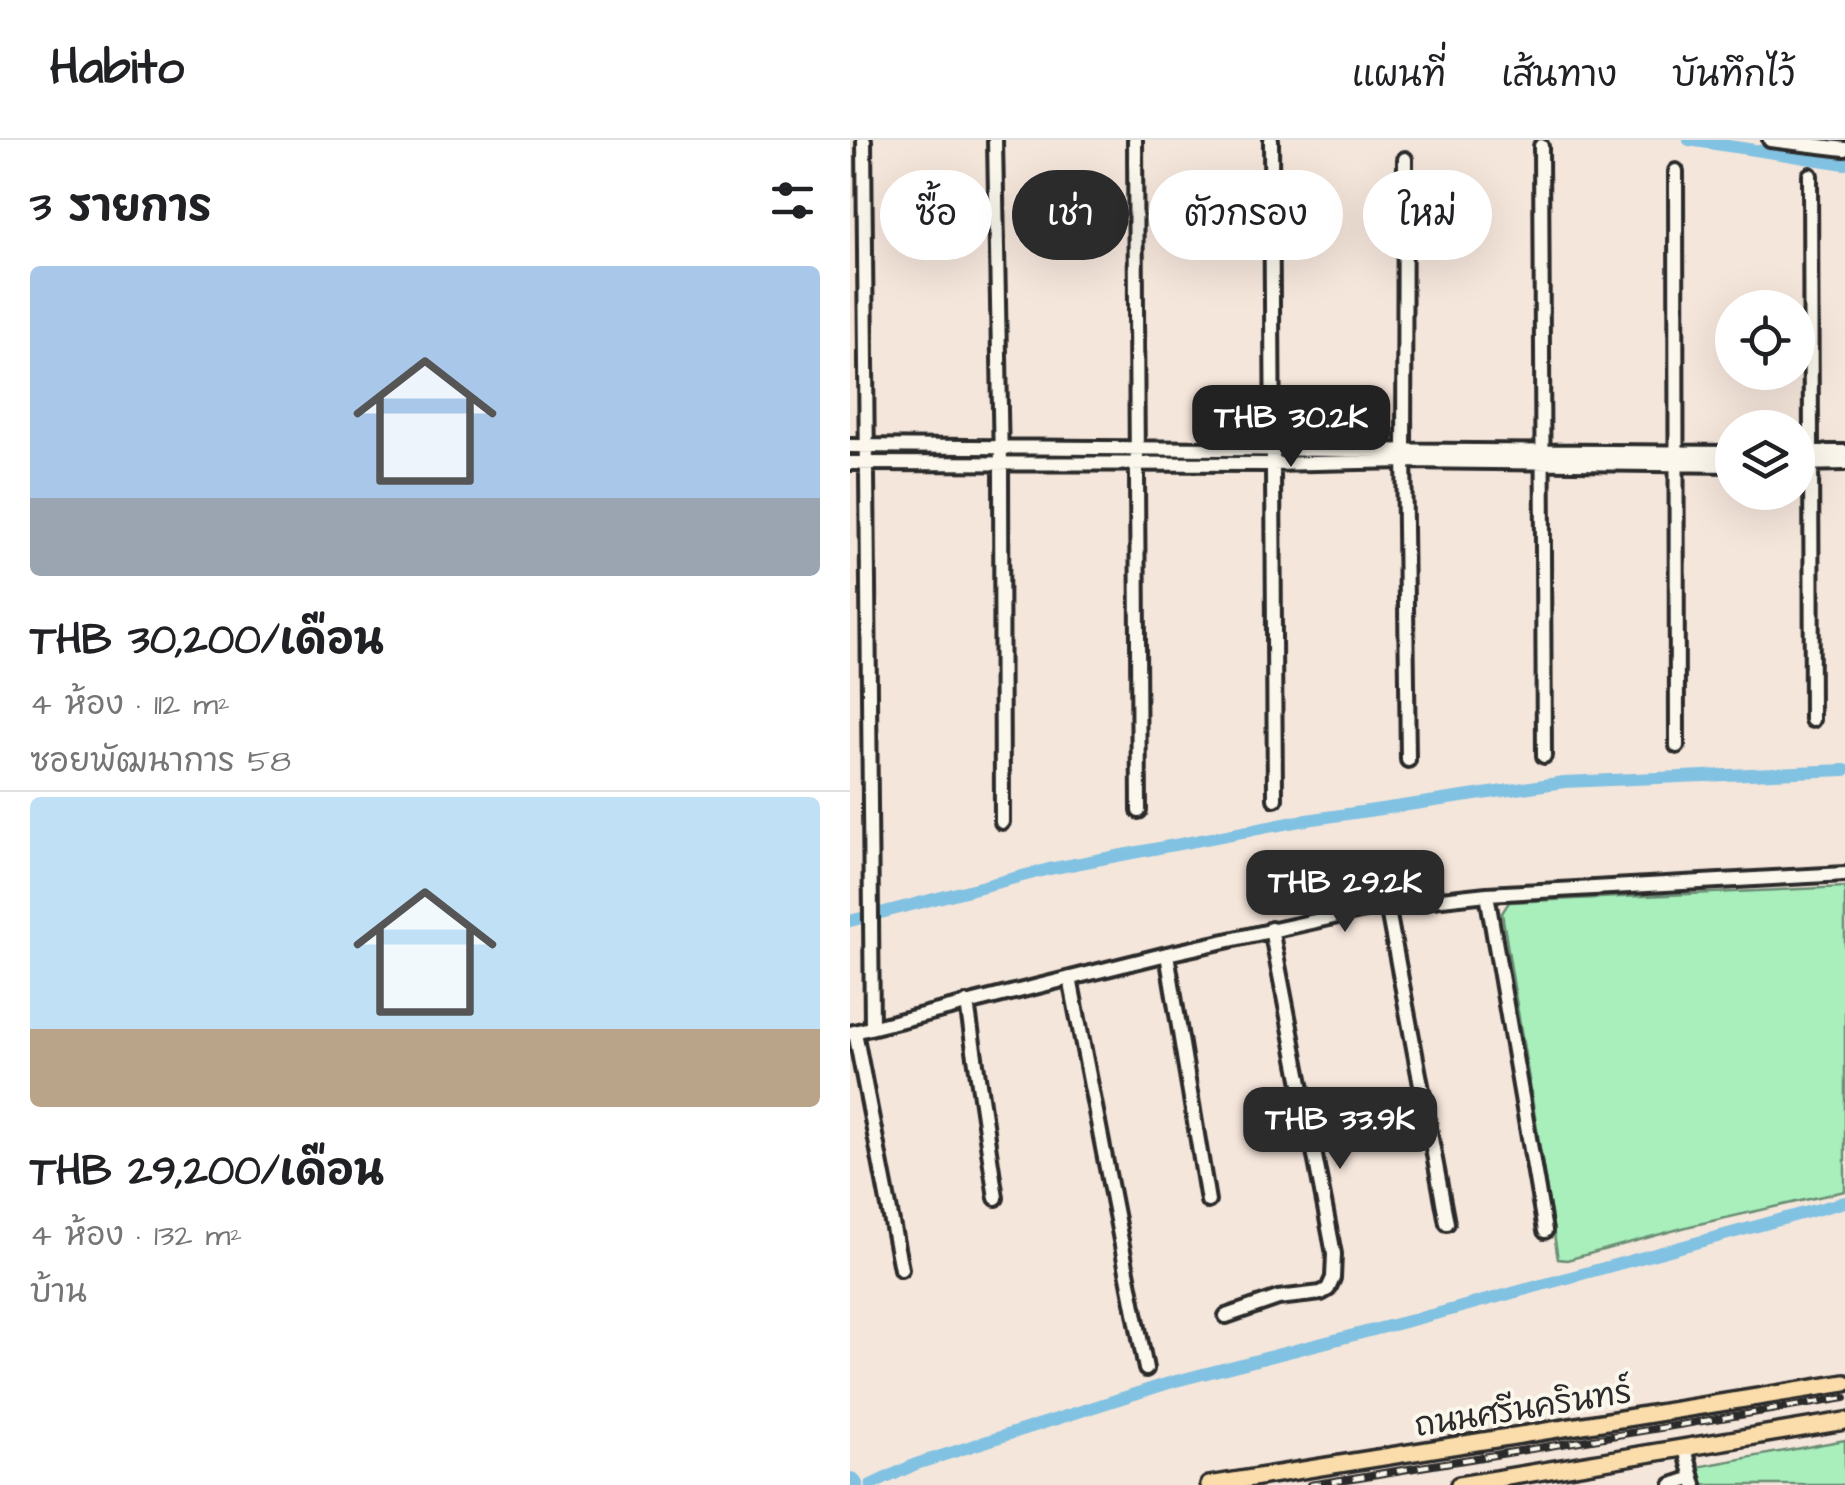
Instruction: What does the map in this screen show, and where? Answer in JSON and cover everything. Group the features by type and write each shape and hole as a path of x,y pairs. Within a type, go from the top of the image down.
{"main road":[{"name":"ถนนศรีนครินทร์","path":"1209,1485 1845,1383"},
{"name":"ถนนศรีนครินทร์","path":"1460,1485 1845,1421"}],"street":[{"path":"864,140 872,1027"},
{"path":"996,140 1002,822"},
{"path":"1135,140 1139,810"},
{"path":"1272,140 1275,799"},
{"path":"1770,140 1845,149"},
{"path":"1541,146 1544,756"},
{"path":"1405,159 1408,760"},
{"path":"1676,171 1677,746"},
{"path":"1810,175 1812,410"},
{"path":"850,446 1272,448 1404,456 1715,462"},
{"path":"1815,458 1845,452"},
{"path":"1678,459 1715,455"},
{"path":"850,463 1272,464 1404,456"},
{"path":"1815,458 1845,464"},
{"path":"1812,720 1813,510"},
{"path":"901,1269 853,1032 1387,904 1488,894 1845,874"},
{"path":"1488,894 1545,1231"},
{"path":"1387,904 1448,1223"},
{"path":"1226,1316 1278,1298 1321,1292 1328,1289 1333,1278 1334,1254 1272,929"},
{"path":"1167,954 1208,1200"},
{"path":"1070,978 1146,1370"},
{"path":"968,1003 996,1198"},
{"path":"1672,1485 1694,1482 1685,1449"}],"green space":[{"path":"1845,887 1845,1191 1690,1226 1567,1260 1558,1259 1502,913 1509,902"},
{"path":"1845,1440 1845,1485 1702,1485 1697,1467"}],"waterway":[{"path":"1689,140 1845,164"},
{"path":"850,921 1049,869 1300,821 1564,782 1845,770"},
{"path":"871,1485 916,1464 1172,1382 1845,1202"}],"railway":[{"path":"1310,1485 1845,1398"}]}
